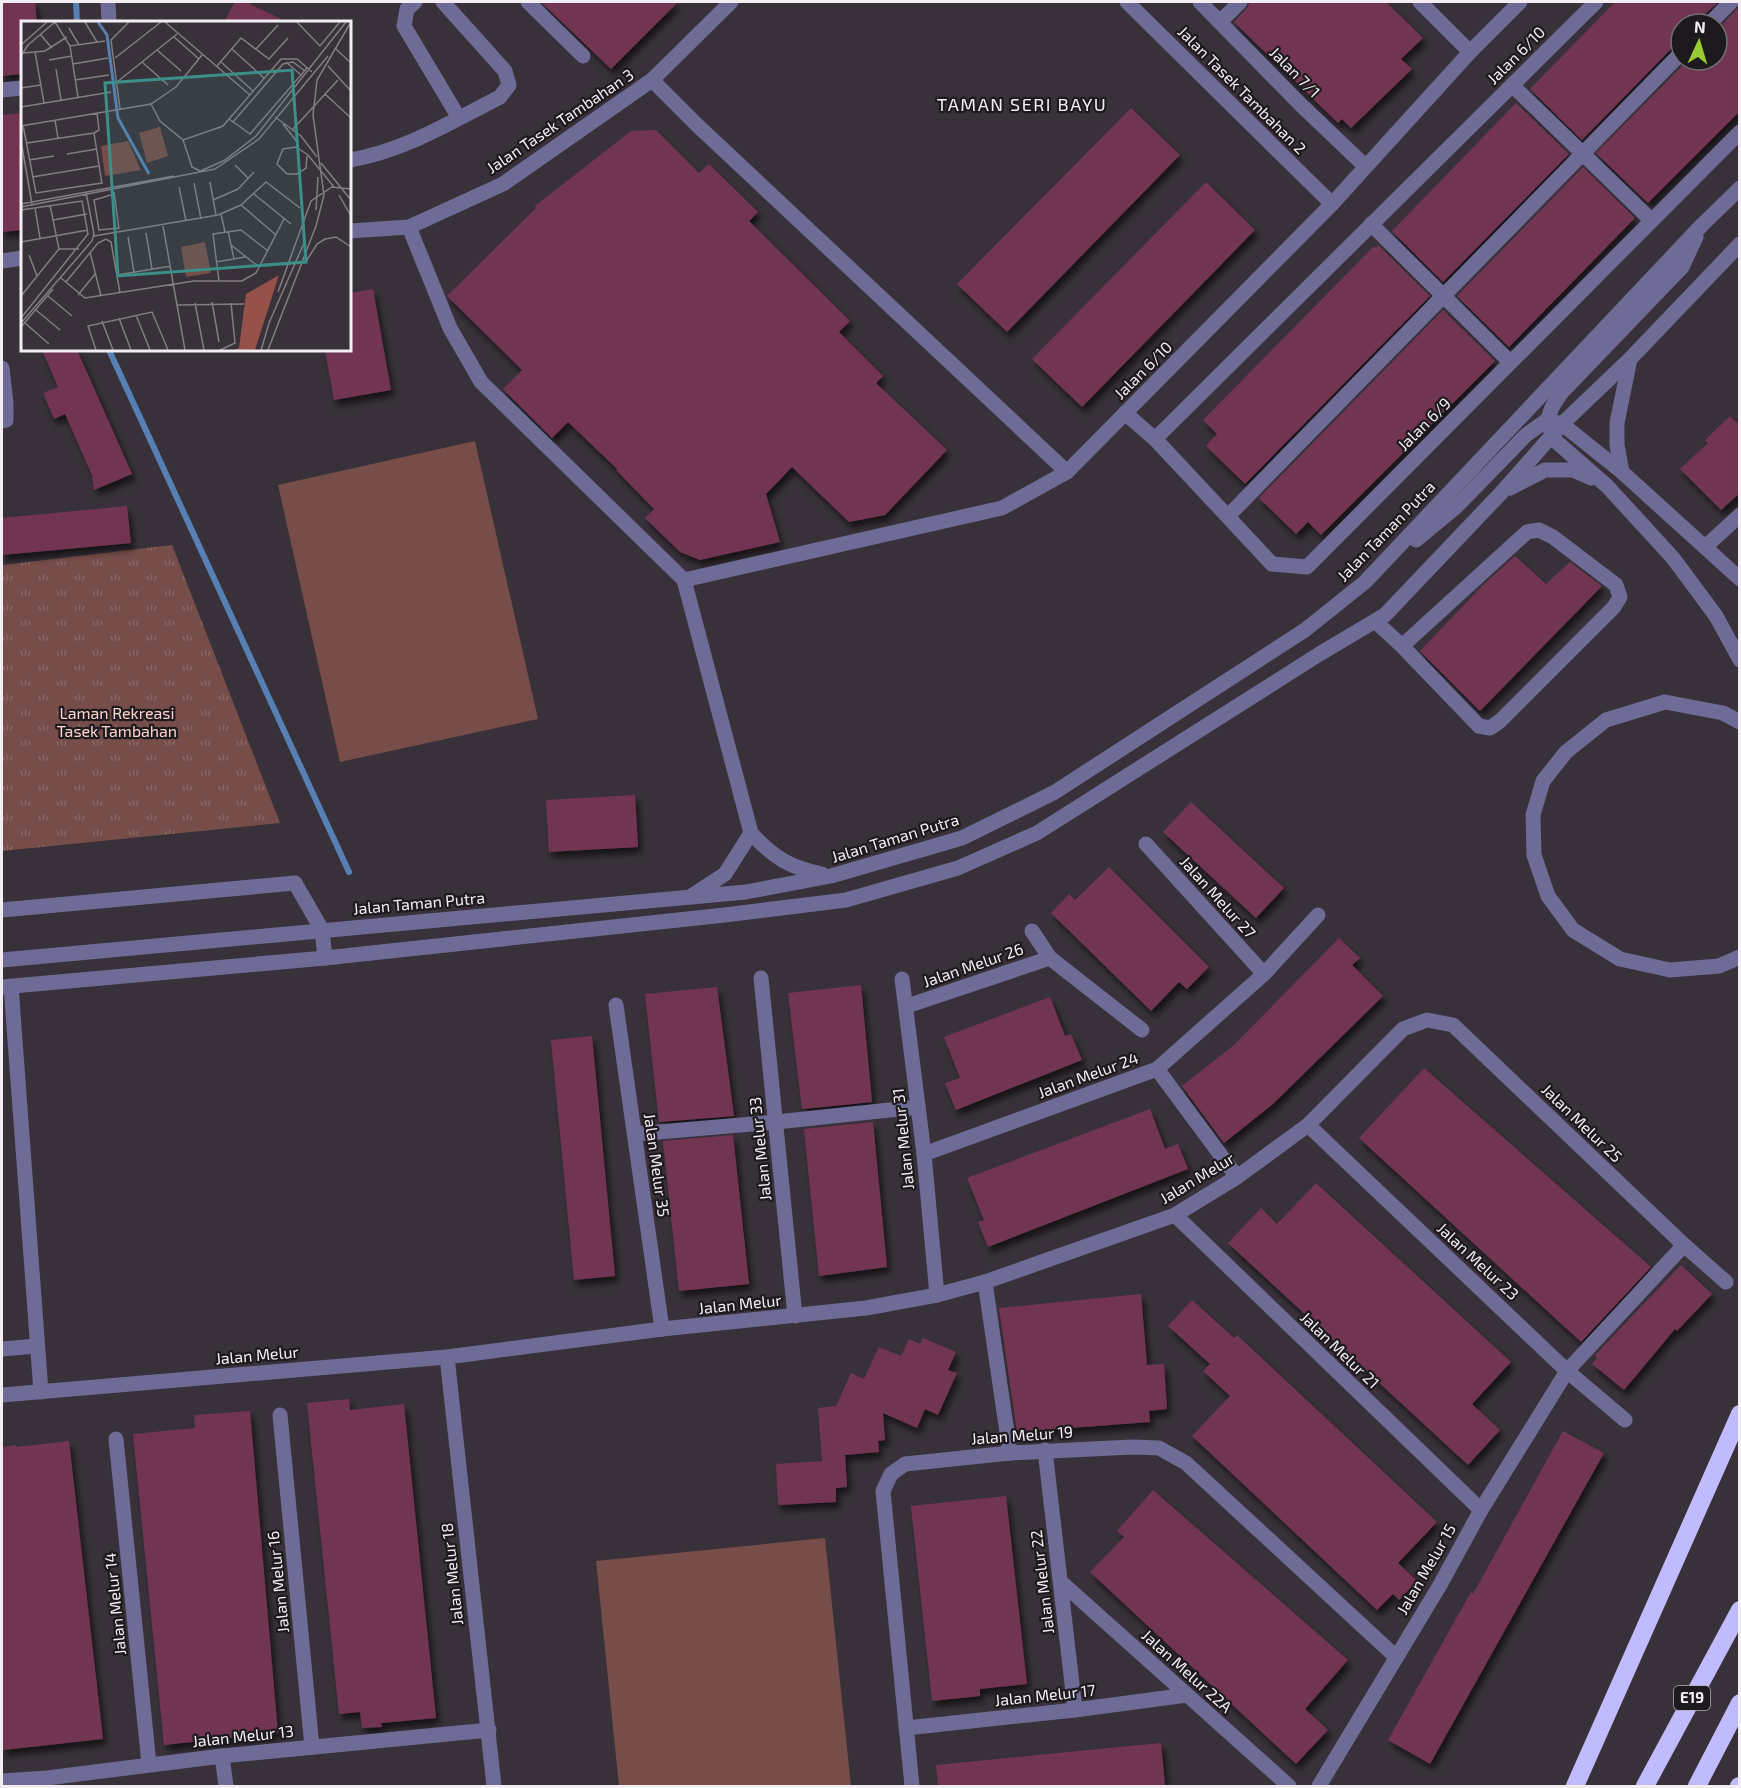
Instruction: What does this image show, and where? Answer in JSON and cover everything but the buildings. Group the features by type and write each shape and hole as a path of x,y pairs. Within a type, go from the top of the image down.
{"highway":[{"path":"1575,1786 1740,1414"},
{"name":"E19","path":"1645,1786 1740,1610"},
{"name":"E19","path":"1697,1786 1740,1703"}],"street":[{"path":"109,2 109,21"},
{"path":"415,2 406,9 404,26 459,118"},
{"path":"351,160 392,150 500,97 509,86 505,71 443,2"},
{"path":"528,2 583,56"},
{"name":"Jalan Tasek Tambahan 3","path":"351,231 409,227 503,184 652,80 731,2"},
{"name":"Jalan Tasek Tambahan 2","path":"1127,2 1332,204"},
{"name":"Jalan 7/1","path":"1200,2 1300,104 1365,166"},
{"path":"1220,22 1240,2"},
{"path":"1420,2 1470,52"},
{"name":"Jalan 6/10","path":"684,580 1002,508 1067,472 1332,204 1470,52 1520,2"},
{"name":"Jalan 6/10","path":"1155,439 1596,2"},
{"path":"1228,516 1669,65"},
{"path":"652,80 697,125 1067,472"},
{"path":"1512,85 1651,220"},
{"path":"2,90 21,88"},
{"name":"Jalan 6/9","path":"1125,413 1155,439 1272,564 1306,567 1740,132"},
{"name":"Jalan Taman Putra","path":"2,960 746,892 831,876 962,838 1055,792 1305,630 1365,582 1701,226 1740,188"},
{"path":"1371,224 1510,362"},
{"path":"40,1392 8,1034 6,987 325,958 846,900 958,868 1037,834 1321,653 1385,615 1551,437 1555,422 1553,406 1562,392 1682,267 1701,226"},
{"path":"409,227 450,328 481,382 684,580 751,833 766,849 786,864 807,872 831,876"},
{"path":"1365,582 1456,507 1526,435 1555,422 1630,360 1740,244"},
{"path":"2,261 21,258"},
{"path":"1622,472 1617,445 1617,423 1630,360"},
{"path":"2,368 6,403 6,420 2,421"},
{"path":"1555,422 1622,472 1740,579"},
{"path":"1551,437 1607,486 1673,558 1716,616 1740,660"},
{"path":"1502,492 1545,470 1574,470 1607,486"},
{"path":"1705,547 1740,515"},
{"path":"1375,621 1479,726 1490,728 1500,721 1614,607 1620,597 1616,585 1553,537 1539,530 1527,532 1402,646"},
{"path":"1740,722 1724,713 1665,702 1606,720 1566,752 1544,781 1533,815 1534,855 1548,896 1573,930 1620,959 1670,970 1719,966 1740,957"},
{"path":"692,896 725,874 751,833"},
{"name":"Jalan Melur 27","path":"1146,844 1264,974"},
{"path":"2,910 295,883 322,930 325,958"},
{"name":"Jalan Melur 24","path":"924,1154 1157,1069 1264,974 1318,915"},
{"path":"1032,931 1050,958 1142,1030"},
{"name":"Jalan Melur 26","path":"907,1006 1050,958"},
{"name":"Jalan Melur 33","path":"761,978 795,1316"},
{"name":"Jalan Melur 31","path":"902,979 924,1154 937,1295"},
{"name":"Jalan Melur 35","path":"616,1005 662,1329"},
{"name":"Jalan Melur 25","path":"1403,1029 1426,1020 1453,1025 1684,1245 1726,1282"},
{"name":"Jalan Melur","path":"2,1395 447,1358 662,1329 866,1308 937,1295 985,1282 1175,1215 1237,1177 1308,1125 1403,1029"},
{"path":"1157,1069 1237,1177"},
{"path":"635,1134 918,1107"},
{"name":"Jalan Melur 23","path":"1308,1125 1567,1371 1625,1420"},
{"name":"Jalan Melur 21","path":"1175,1215 1480,1510"},
{"name":"Jalan Melur 15","path":"1319,1786 1395,1656 1440,1585 1480,1510 1567,1371 1684,1245"},
{"path":"985,1282 1010,1453"},
{"path":"2,1349 37,1346"},
{"name":"Jalan Melur 18","path":"447,1358 494,1786"},
{"name":"Jalan Melur 16","path":"280,1415 312,1747"},
{"name":"Jalan Melur 14","path":"116,1439 150,1764"},
{"name":"Jalan Melur 19","path":"912,1786 883,1491 891,1474 905,1464 1045,1450 1159,1448 1186,1463 1395,1656"},
{"name":"Jalan Melur 22","path":"1045,1450 1075,1710"},
{"name":"Jalan Melur 22A","path":"1061,1582 1289,1786"},
{"name":"Jalan Melur 17","path":"906,1728 1075,1710 1187,1695"},
{"name":"Jalan Melur 13","path":"2,1781 47,1778 222,1756 489,1730"},
{"path":"222,1756 226,1786"}],"green space":[{"path":"475,441 538,719 340,762 278,485"},
{"name":"Laman Rekreasi Tasek Tambahan","path":"172,545 280,823 2,851 2,565"},
{"path":"825,1538 851,1786 619,1786 596,1561"}],"waterway":[{"path":"76,2 77,21"},
{"path":"109,351 349,872"}],"district":[{"name":"TAMAN SERI BAYU","path":"1022,105"}]}
